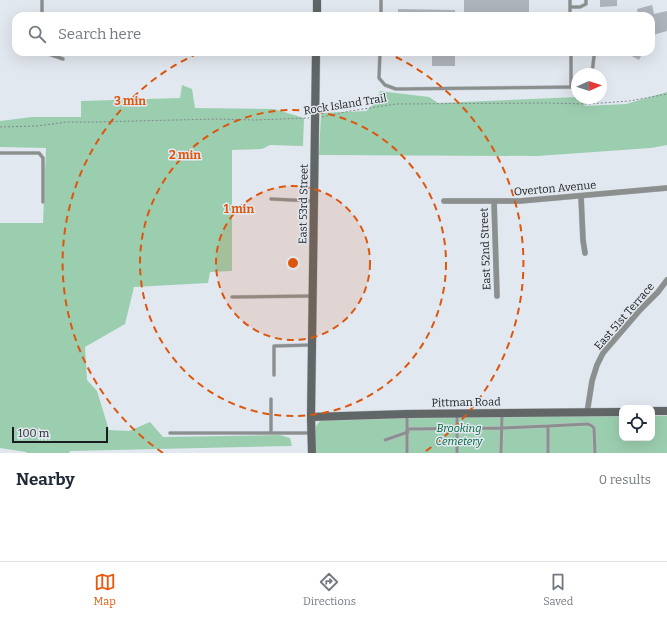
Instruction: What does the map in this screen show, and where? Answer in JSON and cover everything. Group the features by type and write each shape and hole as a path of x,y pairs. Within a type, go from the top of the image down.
{"street":[{"path":"316,12 317,0"},
{"name":"East 53rd Street","path":"312,453 311,417 316,56"},
{"name":"Overton Avenue","path":"444,201 520,201 667,188"},
{"path":"581,196 582,240 585,253"},
{"name":"East 52nd Street","path":"494,201 497,296"},
{"name":"East 51st Terrace","path":"587,413 592,381 603,353 667,280"},
{"path":"655,411 667,411"},
{"name":"Pittman Road","path":"311,417 502,412 619,412"}],"lane":[{"path":"42,0 42,12"},
{"path":"381,0 381,12"},
{"path":"570,0 570,12"},
{"path":"570,7 586,4 586,0"},
{"path":"54,56 63,59"},
{"path":"380,56 379,78 385,85 396,89 571,88"},
{"path":"571,56 571,68"},
{"path":"593,68 594,56"},
{"path":"0,153 39,153 43,158 43,202"},
{"path":"271,199 314,201"},
{"path":"232,297 313,296"},
{"path":"274,375 274,346 312,345"},
{"path":"271,399 271,433"},
{"path":"502,412 502,453"},
{"path":"457,413 457,453"},
{"path":"407,414 408,453"},
{"path":"385,440 408,430 588,424 594,428 595,453"},
{"path":"548,426 548,453"},
{"path":"170,434 312,434"}],"path":[{"name":"Rock Island Trail","path":"0,127 38,126 67,122 316,118 396,104 588,104 629,101 667,94"}],"green space":[{"path":"182,85 192,89 195,108 274,109 304,118 303,146 270,145 262,149 232,150 232,271 210,272 208,283 134,287 125,324 85,347 87,380 97,391 109,430 129,431 150,422 163,437 280,435 290,438 292,446 70,451 69,453 27,453 0,448 0,223 43,223 46,148 0,147 0,121 32,117 81,117 81,101 180,98"},
{"path":"380,91 429,97 438,103 571,97 571,104 584,104 585,106 626,104 667,92 667,145 651,148 537,156 319,155 321,113 366,111 376,102"},
{"name":"Brooking Cemetery","path":"619,416 619,441 655,441 655,416 667,416 667,453 315,453 315,430 316,426 322,420 418,417"}],"building":[{"path":"464,0 529,0 529,12 464,12"},
{"path":"600,0 617,0 617,6 600,7"},
{"path":"652,5 654,12 637,12 637,9"},
{"path":"398,9 455,10 455,12 398,12"},
{"path":"667,11 667,31 655,34 655,14"},
{"path":"432,56 455,56 455,66 432,66"},
{"path":"632,56 641,56 639,60"}]}
